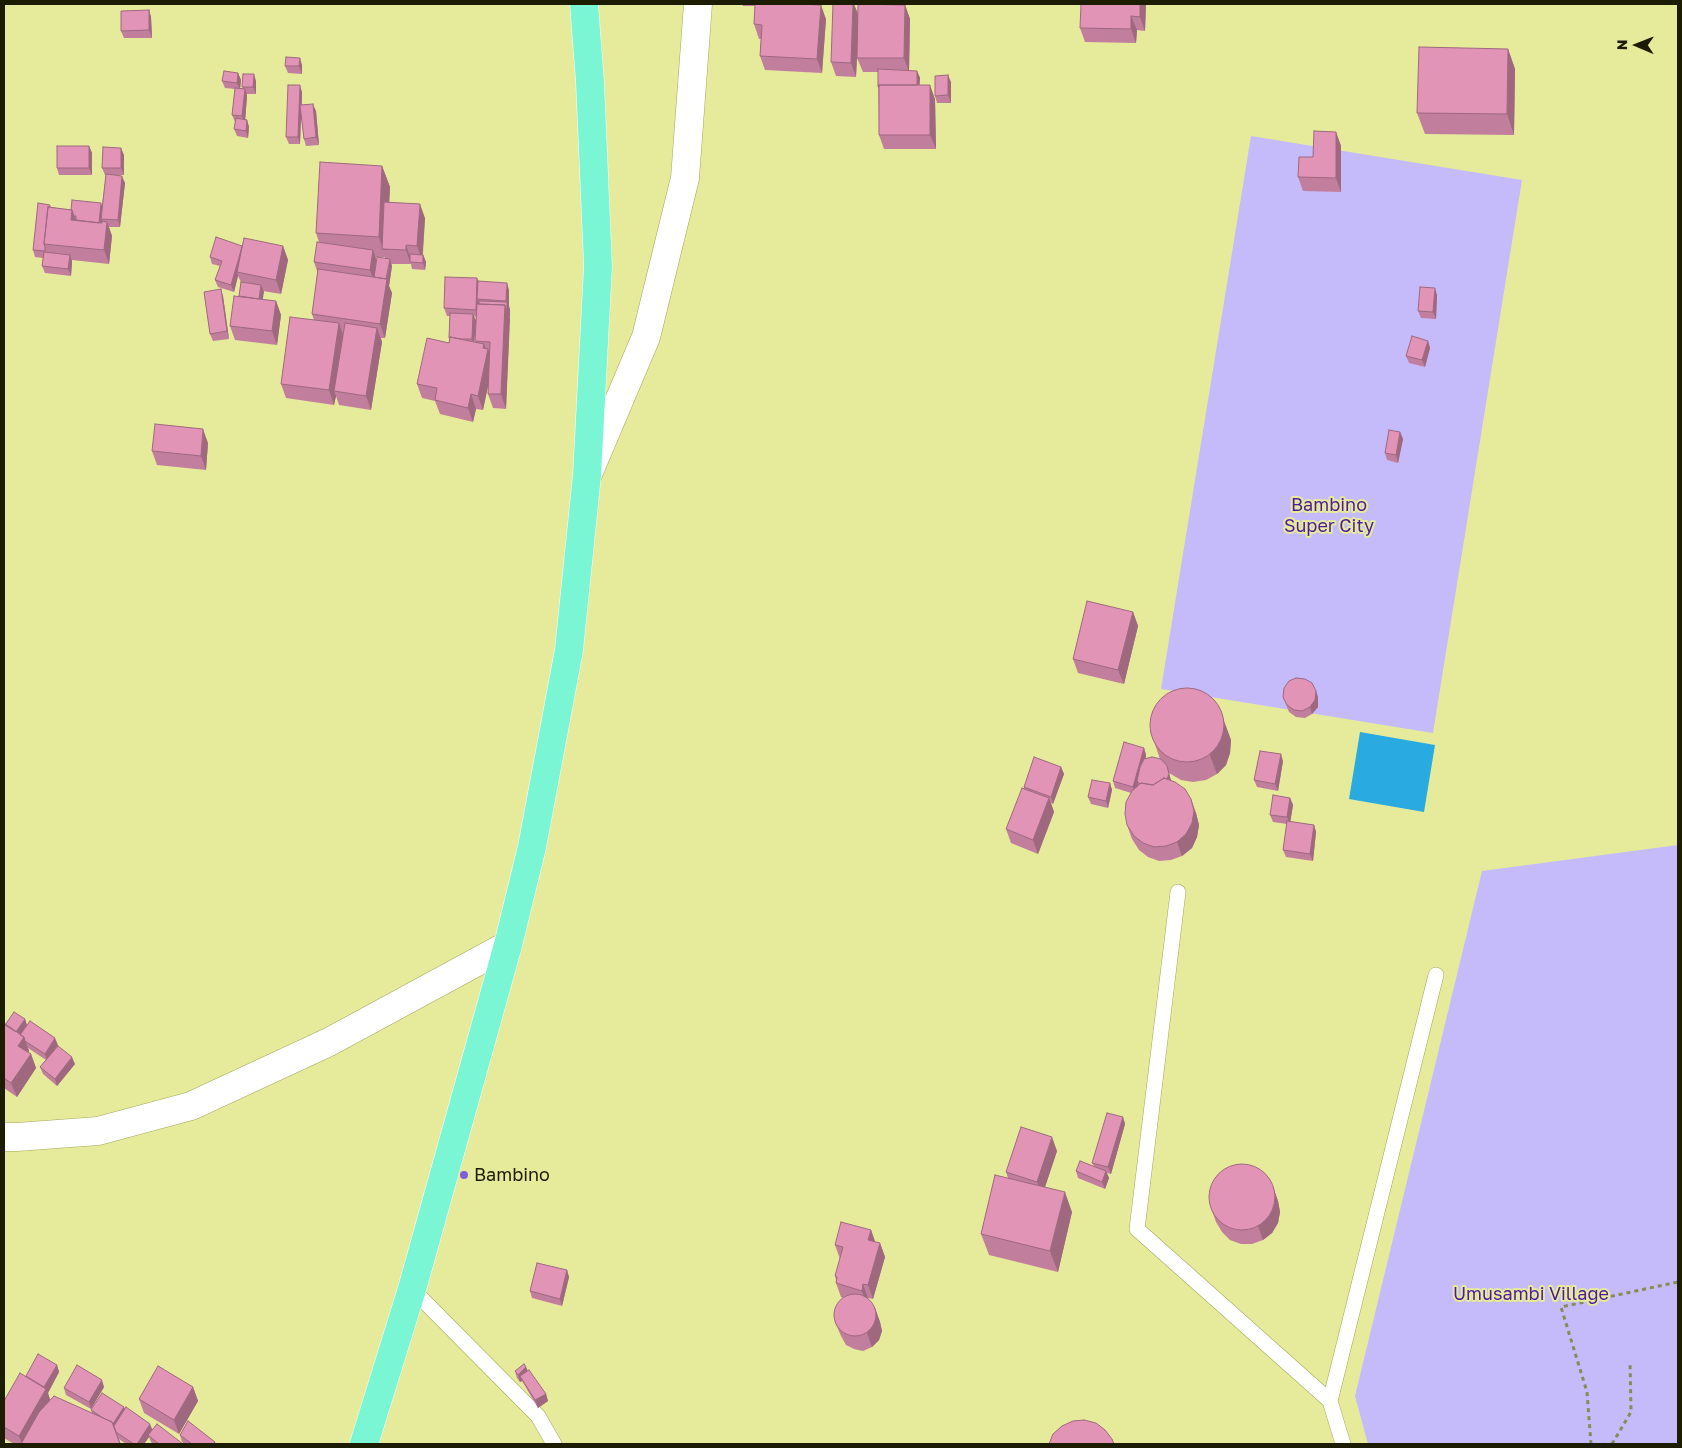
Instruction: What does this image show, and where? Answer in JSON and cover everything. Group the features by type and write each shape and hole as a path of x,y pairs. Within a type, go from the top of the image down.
{"highway":[{"path":"364,1444 412,1289 508,945 532,847 569,650 587,475 598,266 590,82 584,4"}],"street":[{"path":"587,475 646,337 686,178 698,4"},
{"path":"4,1137 98,1130 191,1106 329,1042 508,945"}],"lane":[{"path":"1178,892 1137,1228 1330,1401"},
{"path":"1343,1444 1330,1401 1436,974"},
{"path":"412,1289 538,1416 554,1444"}],"path":[{"path":"1591,1444 1587,1392 1561,1307 1678,1282"},
{"path":"1612,1444 1631,1412 1630,1362"}],"green space":[{"name":"Bambino Super City","path":"1251,136 1522,180 1433,733 1161,689"},
{"name":"Umusambi Village","path":"1678,845 1678,1444 1368,1444 1355,1396 1482,871"}],"water":[{"path":"1360,732 1435,745 1424,812 1349,799"}],"building":[{"path":"755,4 821,5 817,59 760,56 762,25 754,24"},
{"path":"833,4 853,4 851,63 831,62"},
{"path":"858,4 905,5 904,58 857,58"},
{"path":"1081,4 1140,4 1140,17 1131,16 1131,29 1080,28"},
{"path":"149,10 149,30 121,31 121,11"},
{"path":"1419,47 1508,49 1507,114 1417,113"},
{"path":"286,57 300,58 299,66 285,66"},
{"path":"878,69 917,71 917,85 879,85 878,87"},
{"path":"224,71 238,73 237,83 222,81"},
{"path":"243,74 254,74 253,87 242,87"},
{"path":"948,75 948,95 935,96 935,76"},
{"path":"288,85 300,85 298,137 286,137"},
{"path":"879,85 930,85 930,135 879,135"},
{"path":"235,88 245,89 242,116 232,115"},
{"path":"313,104 316,137 304,139 300,105"},
{"path":"236,118 247,120 246,131 234,129"},
{"path":"1314,131 1336,132 1336,178 1298,177 1299,157 1313,157"},
{"path":"57,146 89,146 89,168 57,168"},
{"path":"103,147 121,148 121,168 102,168"},
{"path":"320,162 382,166 379,237 316,233"},
{"path":"106,174 122,176 118,220 101,219"},
{"path":"72,200 101,203 99,223 76,220 76,216 74,216 71,210"},
{"path":"384,202 420,204 417,246 406,245 406,250 382,249"},
{"path":"38,203 50,205 48,207 45,251 33,250"},
{"path":"48,207 72,210 71,220 107,222 104,250 44,244"},
{"path":"216,237 242,246 231,285 215,280 222,261 210,257"},
{"path":"244,238 283,246 276,280 237,272"},
{"path":"317,242 373,250 370,270 314,262"},
{"path":"44,252 70,255 68,269 42,266"},
{"path":"410,254 423,255 423,263 410,262"},
{"path":"377,257 390,259 386,279 374,277"},
{"path":"318,269 387,279 380,324 312,314"},
{"path":"445,277 477,278 476,310 444,308"},
{"path":"478,281 507,283 506,301 477,299"},
{"path":"241,282 261,285 259,299 239,296"},
{"path":"1420,287 1435,288 1433,312 1418,311"},
{"path":"221,289 227,331 210,334 204,292"},
{"path":"234,296 276,301 272,331 230,326"},
{"path":"479,301 507,302 507,311 505,305 479,304"},
{"path":"477,304 505,305 501,394 488,394 490,342 475,341"},
{"path":"450,313 473,314 472,339 449,338"},
{"path":"290,317 339,323 329,390 281,384"},
{"path":"345,323 377,328 366,396 334,391"},
{"path":"1412,336 1428,341 1422,360 1406,356"},
{"path":"450,337 484,344 483,348 488,349 478,396 471,394 468,408 435,400 437,388 417,384 427,338 449,343"},
{"path":"155,424 203,429 201,456 152,451"},
{"path":"1389,430 1400,432 1396,455 1385,453"},
{"path":"1087,601 1133,612 1118,670 1073,659"},
{"path":"1296,678 1305,679 1312,683 1316,691 1315,700 1310,707 1302,711 1294,710 1287,705 1283,697 1284,688 1289,681"},
{"path":"1187,688 1201,691 1213,699 1221,711 1224,725 1221,739 1213,751 1201,759 1187,762 1173,759 1161,751 1153,739 1150,725 1153,711 1161,699 1173,691"},
{"path":"1124,742 1144,748 1133,787 1113,781"},
{"path":"1260,751 1281,754 1275,784 1254,780"},
{"path":"1034,757 1061,767 1051,797 1024,787"},
{"path":"1152,757 1161,759 1167,766 1169,774 1167,779 1164,778 1153,785 1140,784 1137,781 1140,767 1144,759"},
{"path":"1164,778 1175,782 1185,789 1191,799 1194,811 1192,823 1186,834 1177,842 1166,846 1154,847 1143,843 1134,836 1127,825 1125,814 1126,802 1132,791 1141,783 1153,785"},
{"path":"1092,780 1110,783 1106,801 1088,797"},
{"path":"1022,788 1049,798 1033,840 1006,829"},
{"path":"1273,795 1290,798 1287,817 1270,815"},
{"path":"1287,821 1314,825 1310,854 1283,850"},
{"path":"14,1012 25,1019 16,1032 5,1025"},
{"path":"30,1021 55,1038 45,1054 25,1041 24,1037 20,1035"},
{"path":"4,1023 24,1037 18,1046 31,1054 11,1083 4,1078"},
{"path":"58,1046 72,1057 55,1079 40,1067"},
{"path":"1107,1113 1123,1117 1108,1167 1092,1163"},
{"path":"1021,1127 1052,1137 1037,1182 1006,1172"},
{"path":"1080,1161 1106,1171 1102,1182 1076,1171"},
{"path":"1242,1164 1255,1167 1265,1174 1272,1184 1275,1197 1272,1210 1265,1220 1255,1227 1242,1230 1229,1227 1219,1220 1212,1210 1209,1197 1212,1184 1219,1174 1229,1167"},
{"path":"995,1175 1065,1192 1050,1251 981,1234"},
{"path":"841,1222 871,1230 868,1240 880,1243 868,1285 863,1284 862,1291 836,1283 837,1277 835,1276 843,1247 835,1245"},
{"path":"537,1263 567,1270 560,1299 530,1291"},
{"path":"855,1294 870,1300 876,1315 870,1330 855,1336 840,1330 834,1315 840,1300"},
{"path":"38,1354 57,1365 44,1387 26,1376"},
{"path":"524,1364 526,1367 518,1375 515,1371"},
{"path":"77,1365 102,1380 89,1402 64,1388"},
{"path":"158,1366 193,1387 174,1420 139,1399"},
{"path":"529,1370 546,1394 535,1400 520,1376"},
{"path":"20,1373 46,1389 19,1436 4,1427 4,1401"},
{"path":"102,1393 124,1407 113,1424 91,1410"},
{"path":"54,1396 112,1422 120,1444 21,1444 39,1412"},
{"path":"126,1407 150,1424 137,1444 116,1432 114,1426"},
{"path":"1084,1420 1096,1423 1105,1430 1114,1444 1049,1444 1053,1434 1062,1426 1073,1421"},
{"path":"188,1421 215,1442 213,1444 192,1444 180,1435"},
{"path":"157,1424 183,1444 159,1444 148,1435"}],"place":[{"name":"Bambino","path":"464,1175"}]}
